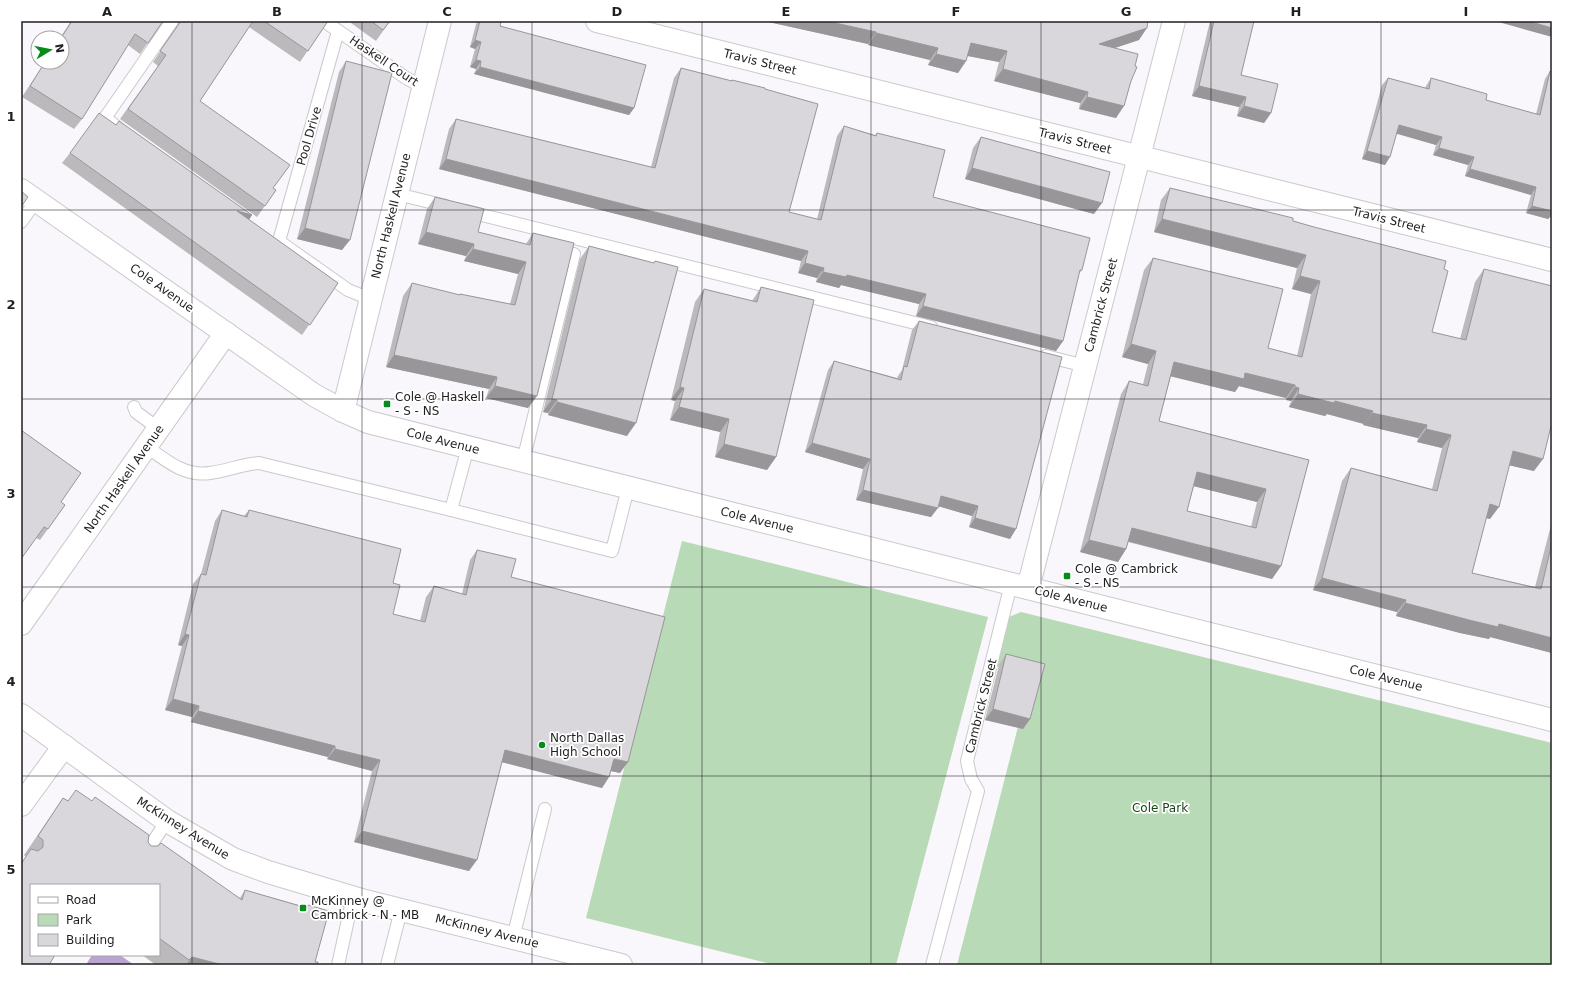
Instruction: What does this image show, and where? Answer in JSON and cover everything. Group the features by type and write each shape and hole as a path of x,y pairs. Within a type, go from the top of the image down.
{"street":[{"name":"North Haskell Avenue","path":"343,411 440,21"},
{"name":"Travis Street","path":"597,21 1552,260"},
{"name":"Cambrick Street","path":"1020,586 1085,366 1174,21"},
{"name":"Cole Avenue","path":"28,195 314,395 343,411 368,422 1552,720"},
{"name":"North Haskell Avenue","path":"21,624 226,333"},
{"name":"McKinney Avenue","path":"21,715 167,821 233,859 268,872 353,897 513,938 599,962 620,965"},
{"path":"21,805 64,746"}],"lane":[{"path":"124,132 105,118 172,21"},
{"name":"Haskell Court","path":"324,21 406,78 424,88"},
{"name":"Pool Drive","path":"279,241 338,31"},
{"path":"397,194 943,330"},
{"path":"21,222 28,195"},
{"path":"266,232 348,290 370,299"},
{"path":"523,461 574,254"},
{"path":"1035,353 1085,366"},
{"path":"134,407 152,438 172,464 187,471 207,474 246,464 259,463 612,551 628,488"},
{"path":"451,510 468,447"},
{"name":"Cambrick Street","path":"932,965 978,790 970,779 967,761 1020,586"},
{"path":"513,938 545,809"},
{"path":"141,859 167,821"},
{"path":"338,965 353,897"},
{"path":"387,965 401,910"}],"green space":[{"path":"682,541 988,617 896,965 775,965 586,918"},
{"name":"Cole Park","path":"1021,612 1552,743 1552,965 957,965 1031,676 995,666 1009,617"}],"shaded area":[{"path":"91,956 121,956 134,965 89,965 87,963"}],"building":[{"path":"72,21 163,21 148,43 135,34 82,119 30,86 40,70 70,70 70,30 66,30"},
{"path":"181,21 253,21 200,101 290,165 273,188 276,190 265,206 128,109 166,55 160,51"},
{"path":"264,21 328,21 308,51"},
{"path":"371,21 390,21 383,30"},
{"path":"480,21 501,22 500,26 646,65 634,108 480,67 481,61 476,60 481,42 475,40"},
{"path":"826,21 1148,21 1147,28 1099,44 1138,54 1135,66 1137,67 1131,81 1124,106 1087,97 1088,92 1003,69 1007,51 971,43 966,61 936,54 938,48"},
{"path":"1214,21 1254,21 1241,75 1278,84 1271,113 1244,106 1246,97 1199,86"},
{"path":"1528,21 1552,21 1552,28"},
{"path":"346,61 392,73 350,240 305,228"},
{"path":"681,68 765,88 818,104 789,212 821,220 844,126 876,136 877,133 945,150 933,197 1090,238 1082,270 1080,270 1063,341 923,306 926,294 847,275 846,277 823,272 824,268 805,263 808,251 446,159 456,119 655,168"},
{"path":"1550,71 1552,72 1552,211 1532,206 1536,187 1470,169 1474,157 1439,148 1442,137 1399,125 1390,157 1367,151 1388,78 1429,89 1431,78 1487,94 1486,100 1540,115"},
{"path":"99,113 116,125 119,121 252,215 237,211 338,283 310,325 70,153"},
{"path":"981,137 1110,172 1102,203 972,168"},
{"path":"1170,188 1293,218 1293,221 1314,227 1446,261 1444,269 1448,271 1432,332 1466,340 1484,269 1552,286 1552,422 1543,459 1513,451 1499,507 1490,504 1472,573 1541,589 1552,543 1552,638 1499,624 1498,627 1469,620 1405,603 1406,600 1322,578 1351,468 1437,491 1451,435 1426,429 1427,425 1372,413 1373,411 1335,401 1334,403 1298,394 1299,388 1295,387 1295,385 1245,373 1244,379 1174,362 1159,421 1309,460 1281,566 1132,528 1126,549 1089,540 1129,381 1148,386 1156,351 1131,344 1153,258 1283,289 1268,348 1302,357 1320,281 1300,276 1306,255 1162,219","holes":["1197,472 1266,489 1256,528 1187,511"]},
{"path":"21,191 28,197 21,207"},
{"path":"435,197 484,209 478,232 530,245 533,233 574,243 537,396 495,386 497,377 394,355 412,283 460,295 515,305 526,262 473,249 474,244 426,232"},
{"path":"589,246 654,263 655,261 678,267 636,423 557,402 557,400 552,399"},
{"path":"761,287 814,300 776,457 724,444 729,419 679,407 684,388 680,387 704,289 757,302"},
{"path":"919,321 1062,357 1016,529 975,518 978,506 941,496 938,508 863,490 870,459 812,443 834,361 901,380 904,366 907,367"},
{"path":"21,430 81,473 61,502 65,505 48,529 44,527 21,559"},
{"path":"222,510 247,517 249,510 401,549 393,583 400,585 393,614 425,622 434,586 466,595 477,550 516,559 511,577 665,617 628,762 614,759 609,777 505,750 477,860 362,831 380,760 335,749 335,746 198,711 199,706 173,699 189,635 185,634 201,574 206,575"},
{"path":"1006,654 1045,664 1030,719 993,709"},
{"path":"76,790 92,801 95,797 149,835 148,842 151,846 158,846 161,843 242,900 245,890 307,908 308,905 329,911 315,962 318,962 317,965 223,965 192,957 189,960 160,939 160,884 30,884 30,956 54,956 49,965 21,965 21,864 31,849 38,851 43,847 43,840 38,836 63,798 68,801"}],"place":[{"name":"Cole @ Haskell - S - NS","path":"387,404"},
{"name":"Cole @ Cambrick - S - NS","path":"1067,576"},
{"name":"North Dallas High School","path":"542,745"},
{"name":"McKinney @ Cambrick - N - MB","path":"303,908"}]}
